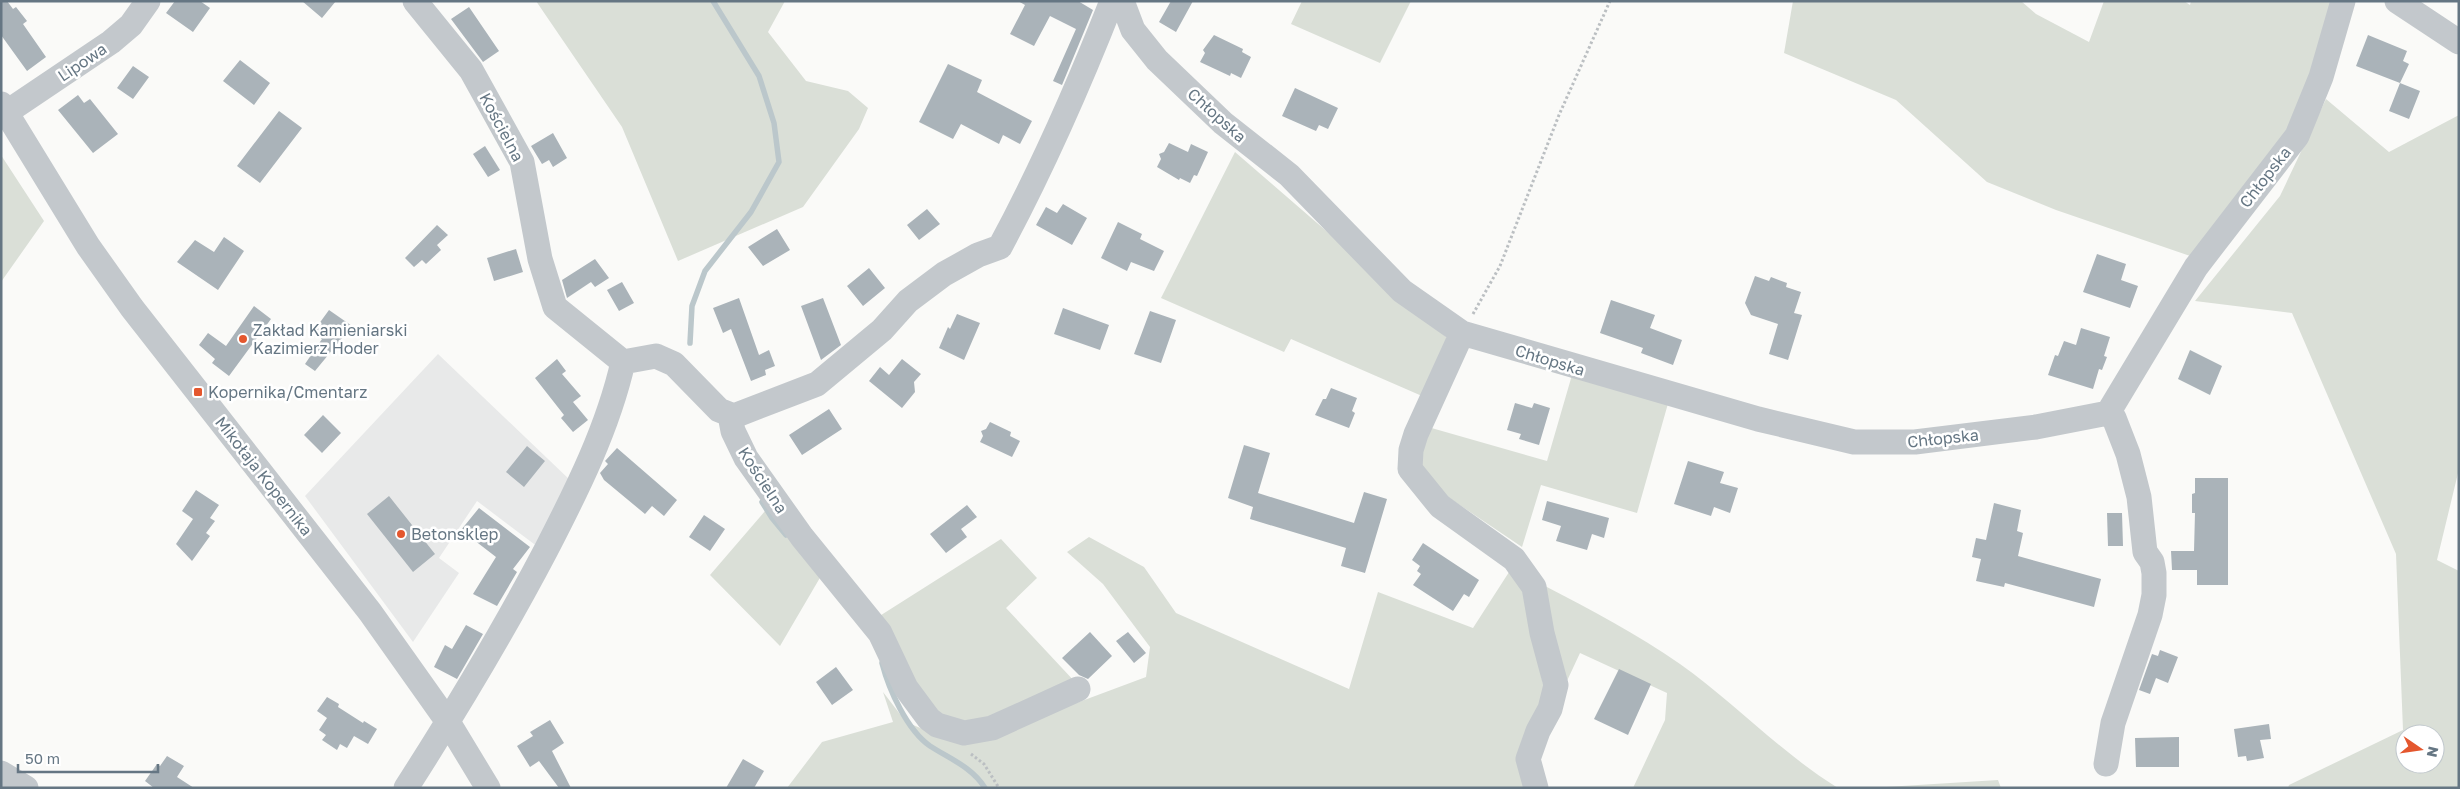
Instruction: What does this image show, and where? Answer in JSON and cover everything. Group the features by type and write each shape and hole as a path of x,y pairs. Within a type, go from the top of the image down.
{"street":[{"name":"Lipowa","path":"4,108 111,42 131,25 148,1"},
{"name":"Kościelna","path":"415,1 471,70 522,162 540,258 555,307 623,362"},
{"path":"406,788 448,722 515,609 574,496 615,395 623,362 656,356 674,364 719,410 734,416 817,384 882,330 908,301 944,274 978,255 1000,247 1032,187 1078,90 1112,1"},
{"name":"Chłopska","path":"1122,1 1133,30 1157,60 1223,123 1289,175 1402,291 1462,333 1758,420 1854,442 1887,443 1925,441 2036,428 2108,414 2196,267 2297,136 2321,77 2343,1"},
{"path":"2397,1 2459,42"},
{"name":"Mikołaja Kopernika","path":"4,108 88,246 132,308 370,612 448,722 488,788"},
{"path":"1462,333 1416,434 1411,450 1410,469 1440,506 1514,559 1534,587 1542,633 1556,685 1550,709 1538,731 1528,759 1536,788"},
{"path":"2106,764 2112,723 2150,615 2154,595 2154,573 2152,562 2145,552 2139,497 2128,454 2114,418 2108,414"},
{"name":"Kościelna","path":"730,415 733,431 746,458 802,537 880,632 906,688 929,719 937,725 964,733 992,728 1078,689"},
{"path":"1,773 26,788"}],"path":[{"path":"1462,333 1500,266 1559,115 1610,1"}],"shaded area":[{"path":"536,1 785,1 768,32 806,81 848,91 868,108 859,129 803,207 678,261 622,127"},
{"path":"1302,1 1411,1 1380,63 1291,24"},
{"path":"1793,1 2021,1 2036,14 2089,42 2104,1 2184,1 2190,5 2191,1 2337,1 2292,133 2196,258 2056,210 1987,182 1896,100 1784,53"},
{"path":"2326,99 2389,152 2459,115 2459,469 2437,560 2459,571 2459,788 2288,788 2289,785 2395,734 2395,774 2445,774 2445,724 2403,724 2396,554 2292,313 2195,301 2280,196"},
{"path":"1235,152 1428,319 1450,341 1422,396 1291,339 1284,352 1161,298"},
{"path":"1,155 44,221 1,282"},
{"path":"438,354 571,481 538,547 477,501 439,558 459,573 413,642 305,496"},
{"path":"1572,375 1669,400 1637,513 1541,485 1522,547 1436,489 1416,456 1428,427 1547,461"},
{"path":"765,511 821,576 780,646 710,575"},
{"path":"1089,537 1144,567 1176,613 1349,689 1378,592 1473,628 1511,569 1520,578 1545,693 1530,788 787,788 822,742 893,722 883,692 906,722 954,742 977,740 1146,677 1150,647 1103,584 1067,552"},
{"path":"1001,539 1037,578 1006,608 1076,683 983,723 941,721 926,711 878,617"},
{"path":"1545,586 1631,632 1680,664 1720,695 1777,744 1838,788 1633,788 1665,720 1667,693 1580,653 1566,683 1556,649"},
{"path":"1998,780 2001,788 1870,788"}],"building":[{"path":"1,1 7,1 13,9 16,7 27,21 23,24 46,57 27,71 1,35"},
{"path":"175,1 200,1 210,8 193,32 166,13"},
{"path":"302,1 336,1 322,18"},
{"path":"1018,1 1078,1 1093,10 1062,85 1053,81 1076,29 1050,16 1034,46 1010,34 1025,5"},
{"path":"1171,1 1193,1 1176,32 1159,22"},
{"path":"469,7 499,51 483,62 451,19"},
{"path":"1214,35 1243,49 1242,52 1251,57 1241,78 1231,73 1230,76 1200,62 1205,53 1203,50"},
{"path":"2368,35 2407,51 2403,61 2409,64 2400,83 2356,66"},
{"path":"240,60 270,83 254,105 223,81"},
{"path":"948,64 982,80 977,92 1032,121 1020,144 1003,135 999,144 961,124 953,139 919,122"},
{"path":"133,66 149,77 133,99 117,88"},
{"path":"2400,83 2420,91 2409,119 2389,111"},
{"path":"1295,88 1338,108 1328,129 1319,125 1316,131 1282,116"},
{"path":"78,95 84,103 90,99 118,134 93,153 58,110"},
{"path":"279,111 302,128 260,183 237,166"},
{"path":"553,133 567,158 553,167 549,160 542,164 531,146"},
{"path":"1169,143 1188,152 1191,144 1208,152 1197,176 1194,175 1190,183 1180,178 1179,180 1157,167 1161,159 1159,154 1164,152"},
{"path":"485,146 500,170 488,177 473,154"},
{"path":"1063,204 1087,218 1072,245 1036,225 1046,207 1057,213"},
{"path":"927,209 940,224 919,240 907,225"},
{"path":"1118,222 1142,234 1140,239 1164,251 1154,271 1131,262 1127,271 1101,258"},
{"path":"437,225 448,235 437,245 441,250 426,264 422,260 414,267 405,258"},
{"path":"777,229 790,250 763,266 748,247"},
{"path":"224,237 244,251 218,290 177,262 195,240 214,252"},
{"path":"516,249 523,272 494,281 487,258"},
{"path":"2097,254 2126,264 2121,280 2138,286 2130,308 2083,292"},
{"path":"595,259 609,278 595,287 591,282 567,298 562,280"},
{"path":"869,268 885,288 863,306 847,286"},
{"path":"1755,276 1769,281 1771,277 1787,283 1786,287 1801,292 1794,313 1802,315 1788,360 1769,354 1778,324 1751,315 1745,303"},
{"path":"622,282 634,303 619,311 607,290"},
{"path":"739,298 759,355 769,350 775,366 765,370 766,375 751,381 731,329 723,333 713,308"},
{"path":"823,298 841,345 821,360 801,306"},
{"path":"1611,300 1655,315 1650,328 1682,340 1673,365 1641,353 1643,348 1600,333"},
{"name":"Zakład Kamieniarski Kazimierz Hoder","path":"254,306 271,319 229,376 212,363 215,359 199,345 208,333 226,346"},
{"path":"1063,308 1109,325 1100,350 1054,334"},
{"path":"329,310 352,326 315,371 305,364 322,339 313,332"},
{"path":"1150,311 1176,320 1161,363 1134,354"},
{"path":"957,314 980,323 964,360 939,348 948,327 950,329"},
{"path":"2081,328 2110,337 2104,356 2107,357 2102,370 2099,369 2093,389 2048,375 2055,355 2058,356 2064,341 2076,345"},
{"path":"2190,350 2222,366 2210,395 2178,379"},
{"path":"557,359 566,371 562,374 581,396 573,402 588,420 573,432 561,418 564,415 535,378"},
{"path":"902,359 921,374 914,382 915,392 902,408 869,381 880,367 889,375"},
{"path":"1331,388 1357,398 1352,411 1355,413 1349,428 1315,415"},
{"path":"1515,403 1532,408 1534,403 1550,408 1539,445 1519,439 1521,434 1507,430"},
{"path":"829,409 842,429 802,455 789,435"},
{"path":"323,415 341,433 322,453 304,435"},
{"path":"990,422 1011,432 1010,436 1020,441 1012,457 980,442 983,436 981,431 986,429"},
{"path":"1244,445 1270,453 1258,493 1354,523 1364,492 1387,499 1365,573 1341,566 1346,548 1250,519 1253,507 1228,498"},
{"path":"527,446 545,461 524,487 506,472"},
{"path":"617,448 677,500 664,516 652,506 645,514 604,480 600,473 608,464 605,461"},
{"path":"1688,461 1724,472 1720,483 1738,488 1730,513 1714,507 1711,516 1674,504"},
{"path":"2195,478 2228,478 2228,585 2197,585 2197,570 2172,570 2171,551 2194,551 2195,513 2192,513 2192,494 2195,493"},
{"path":"196,490 219,505 210,518 215,521 206,533 210,536 192,561 176,544 193,519 182,511"},
{"name":"Betonsklep","path":"389,496 435,554 413,572 367,514"},
{"path":"1547,501 1609,518 1604,538 1592,534 1587,550 1556,541 1561,526 1542,520"},
{"path":"1994,503 2021,510 2017,531 2023,533 2018,556 2101,579 2094,607 2005,583 2004,587 1976,581 1981,559 1972,557 1976,538 1986,540"},
{"path":"967,505 977,517 961,529 967,537 946,553 930,534"},
{"path":"479,508 530,547 513,569 517,572 497,606 473,594 496,557 461,530"},
{"path":"2107,513 2122,513 2123,546 2108,546"},
{"path":"704,515 725,529 710,551 689,537"},
{"path":"1423,543 1479,580 1469,597 1464,594 1453,611 1413,585 1421,574 1417,571 1420,566 1412,560"},
{"path":"466,625 483,634 457,679 434,667 445,645 452,649"},
{"path":"1090,632 1112,656 1088,679 1079,675 1062,658"},
{"path":"1128,632 1146,653 1134,663 1116,641"},
{"path":"2160,650 2178,657 2168,683 2156,678 2150,694 2139,690 2152,654 2158,656"},
{"path":"836,667 853,690 832,705 816,682"},
{"path":"1619,669 1651,684 1628,735 1594,719"},
{"path":"327,697 339,704 338,707 363,723 364,721 377,729 368,744 354,736 347,748 340,744 337,750 322,740 326,735 319,730 327,718 317,711"},
{"path":"550,720 564,743 552,751 571,788 559,788 539,761 530,767 517,746 533,736 530,732"},
{"path":"2269,724 2271,739 2260,740 2264,758 2247,761 2246,756 2238,757 2234,729"},
{"path":"2179,737 2179,767 2136,767 2135,738"},
{"path":"167,756 184,766 177,777 194,788 154,788 145,781 157,764 160,766"},
{"path":"743,759 764,771 754,788 726,788"}],"waterway":[{"path":"690,343 692,306 705,271 751,212 779,162 774,123 759,76 713,1"},
{"path":"762,502 786,535"},
{"path":"882,663 894,697 914,730 930,746 974,774 985,788"}],"place":[{"name":"Zakład Kamieniarski Kazimierz Hoder","path":"243,339"},
{"name":"Kopernika/Cmentarz","path":"198,392"},
{"name":"Betonsklep","path":"401,534"}]}
